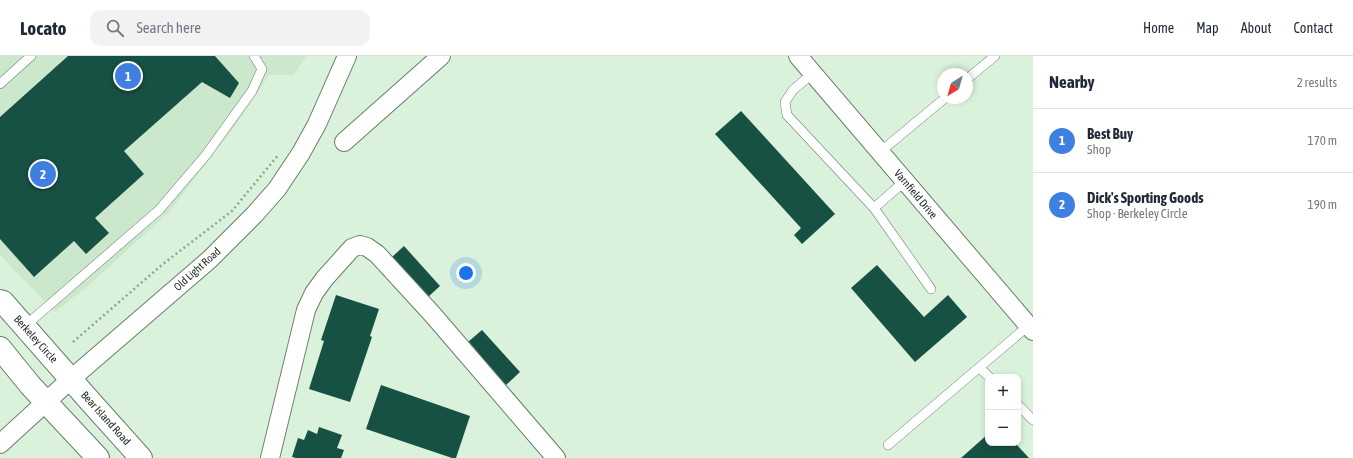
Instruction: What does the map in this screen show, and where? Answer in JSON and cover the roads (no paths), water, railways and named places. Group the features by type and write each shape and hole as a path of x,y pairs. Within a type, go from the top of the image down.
{"street":[{"name":"Old Light Road","path":"0,444 71,378 208,260 255,214 277,189 301,154 317,124 347,56"},
{"path":"344,142 441,56"},
{"name":"Varnfield Drive","path":"798,56 1031,329"},
{"path":"270,458 306,310 314,293 325,278 352,248 360,245 367,247 377,254 403,282 556,458"},
{"name":"Berkeley Circle","path":"0,302 4,302 71,378"},
{"path":"0,348 30,385 98,458"},
{"name":"Bear Island Road","path":"71,378 142,458"}],"lane":[{"path":"0,84 31,56"},
{"path":"25,326 159,210 206,155 252,91 262,68 254,56"},
{"path":"973,74 995,56"},
{"path":"813,73 792,90 785,102 787,115 874,208 931,289"},
{"path":"880,152 937,104"},
{"path":"874,208 905,181"},
{"path":"888,446 980,368 1031,329"},
{"path":"980,368 986,374"},
{"path":"1021,408 1033,420"}],"place":[{"name":"Best Buy","path":"128,76"},
{"name":"Dick's Sporting Goods","path":"43,174"}]}
